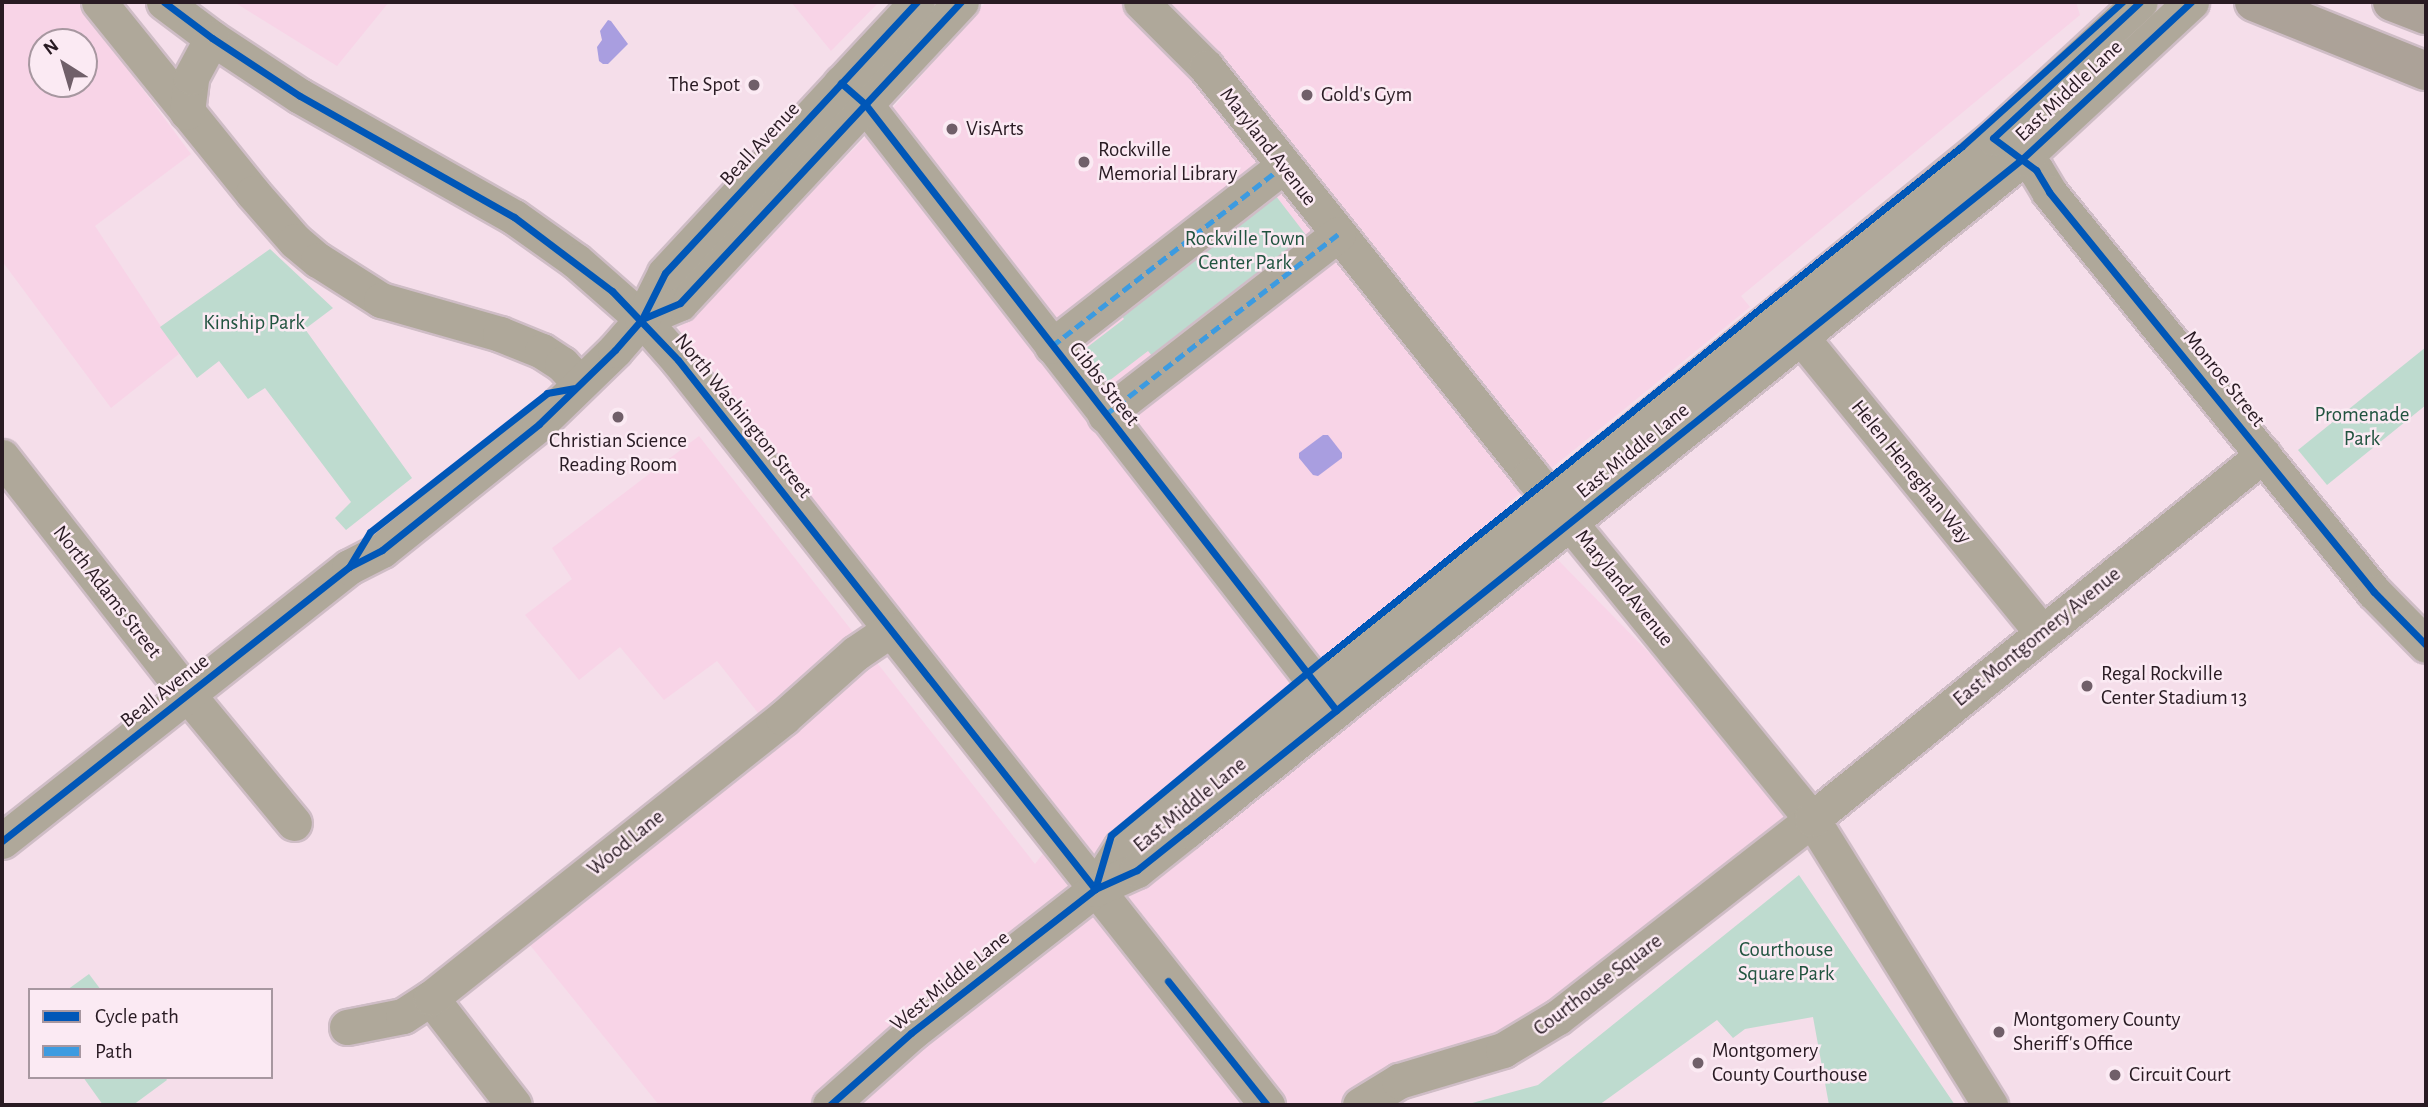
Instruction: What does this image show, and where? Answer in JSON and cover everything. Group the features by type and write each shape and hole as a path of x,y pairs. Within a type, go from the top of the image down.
{"main road":[{"path":"2254,2 2426,71"},
{"path":"2392,2 2426,15"}],"street":[{"path":"99,2 295,241 347,280 381,300 517,340 562,364 577,386"},
{"name":"North Washington Street","path":"164,2 212,38 300,96 514,217 576,261 642,319 678,360 1267,1105"},
{"name":"Beall Avenue","path":"2,841 349,567 370,532 547,393 577,386 615,351 642,319 680,303 853,94 916,2"},
{"name":"Beall Avenue","path":"853,94 961,2"},
{"name":"Maryland Avenue","path":"1141,2 1206,67 1560,511 1812,819 1990,1105"},
{"name":"East Middle Lane","path":"1789,326 2140,2"},
{"name":"East Middle Lane","path":"1095,889 1121,848 1327,699 1789,326 2022,159 2191,2"},
{"path":"187,112 191,77 212,38"},
{"name":"Gibbs Street","path":"853,94 1327,699"},
{"name":"Monroe Street","path":"1993,138 2036,170 2049,192 2374,592 2424,638"},
{"path":"1052,346 1283,166"},
{"path":"1105,415 1338,234"},
{"name":"Helen Heneghan Way","path":"1789,326 2042,633"},
{"name":"East Montgomery Avenue","path":"1812,819 2263,455"},
{"name":"North Adams Street","path":"2,457 188,695 293,823"},
{"name":"Wood Lane","path":"347,1027 403,1016 431,998 783,718 856,653 890,630"},
{"name":"Courthouse Square","path":"1360,1105 1399,1081 1503,1049 1534,1035 1812,819"},
{"name":"West Middle Lane","path":"830,1105 911,1033 1095,889"},
{"path":"431,998 514,1105"}],"shaded area":[{"path":"2,2 78,2 97,28 28,28 28,98 98,98 98,29 191,154 95,226 179,354 111,408 2,261"},
{"path":"234,2 389,2 337,66"},
{"path":"791,2 879,2 831,51"},
{"path":"986,2 2076,2 2080,15 1741,296 1750,307 1505,506 1812,819 1574,1006 1360,1105 659,1105 517,929 770,728 717,661 664,700 620,647 579,680 525,615 572,579 552,548 699,436 1035,864 1065,825 683,338 679,328 884,118"},
{"path":"608,20 628,44 608,64 603,64 599,61 597,47 602,40 600,31"},
{"path":"1323,435 1328,435 1342,453 1342,458 1318,476 1313,475 1299,458 1299,453"}],"green space":[{"name":"Rockville Town Center Park","path":"1266,183 1316,248 1162,368 1148,351 1101,387 1077,355 1124,319 1112,303"},
{"name":"Kinship Park","path":"270,249 333,308 305,329 412,478 346,530 335,518 351,502 265,388 248,399 219,361 197,378 160,327"},
{"name":"Promenade Park","path":"2426,347 2426,405 2327,485 2298,450"},
{"name":"Courthouse Square Park","path":"1799,875 1955,1105 1829,1105 1813,1017 1745,1029 1733,1038 1717,1020 1599,1105 1465,1105 1538,1085"},
{"path":"89,974 100,988 70,988"},
{"path":"84,1079 167,1080 133,1105 103,1105"}],"marked path":[{"path":"1052,346 1283,166"},
{"path":"1105,415 1338,234"}],"cycle path":[{"path":"164,2 212,38 300,96 514,217 612,291 678,360 1095,889"},
{"path":"2,841 349,567 382,550 539,424 615,350 642,319 665,273 917,2"},
{"path":"642,319 680,303 961,2"},
{"path":"1095,889 1111,835 1325,658 1961,147 2122,2"},
{"path":"2140,2 1993,138 2036,170 2049,192 2374,592 2426,645"},
{"path":"830,1105 911,1033 1095,889 1137,870 2022,159 2191,2"},
{"path":"841,83 865,104 1336,710"},
{"path":"349,567 370,532 547,393 574,388"},
{"path":"1168,981 1267,1105"}],"place":[{"name":"The Spot","path":"754,85"},
{"name":"Gold's Gym","path":"1307,95"},
{"name":"VisArts","path":"952,129"},
{"name":"Rockville Memorial Library","path":"1084,162"},
{"name":"Christian Science Reading Room","path":"618,417"},
{"name":"Regal Rockville Center Stadium 13","path":"2087,686"},
{"name":"Montgomery County Sheriff's Office","path":"1999,1032"},
{"name":"Montgomery County Courthouse","path":"1698,1063"},
{"name":"Circuit Court","path":"2115,1075"}]}
